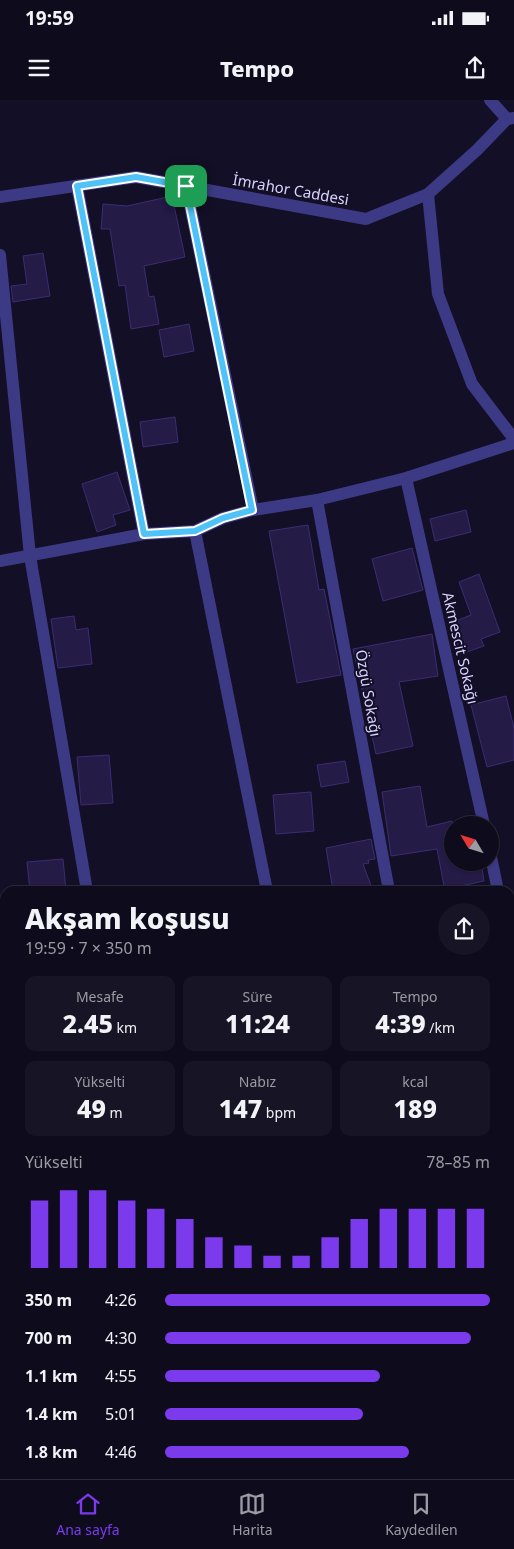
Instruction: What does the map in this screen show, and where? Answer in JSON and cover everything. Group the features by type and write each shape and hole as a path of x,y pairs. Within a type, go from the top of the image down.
{"street":[{"path":"490,100 511,118"},
{"name":"İmrahor Caddesi","path":"0,197 136,177 366,220 428,194 511,118"},
{"path":"77,186 144,534"},
{"path":"186,186 252,510"},
{"path":"428,194 438,294 472,384 514,439"},
{"path":"0,255 30,556 86,886"},
{"path":"0,561 144,534 195,531 223,518 252,510 317,500 406,478 514,443"},
{"name":"Akmescit Sokağı","path":"406,478 482,816"},
{"name":"Özgü Sokağı","path":"317,500 388,886"},
{"path":"195,531 267,886"},
{"path":"494,871 497,886"}],"building":[{"path":"172,196 185,257 144,266 149,297 154,296 159,324 131,329 125,285 119,286 110,229 101,229 103,204 127,206"},
{"path":"43,253 50,296 13,302 11,286 27,284 23,256"},
{"path":"189,324 194,351 164,357 159,330"},
{"path":"175,417 178,442 143,447 140,422"},
{"path":"117,472 130,510 113,515 116,525 97,532 82,484"},
{"path":"466,510 471,532 435,541 430,519"},
{"path":"308,525 319,590 324,589 341,675 297,683 269,531"},
{"path":"412,548 423,590 383,601 372,559"},
{"path":"479,574 500,632 481,639 484,646 461,654 450,623 471,615 459,582"},
{"path":"74,616 76,630 88,628 92,664 58,668 51,619"},
{"path":"432,634 438,676 399,682 413,746 376,754 353,649"},
{"path":"506,696 514,728 514,760 487,767 471,705"},
{"path":"109,755 113,803 81,805 77,757"},
{"path":"345,761 349,782 321,787 317,765"},
{"path":"420,786 427,827 444,823 444,871 482,871 484,881 461,886 444,886 437,849 391,856 382,792"},
{"path":"311,792 314,831 276,834 273,795"},
{"path":"371,839 375,859 368,860 369,863 363,864 371,886 332,886 326,848"},
{"path":"63,859 66,886 29,886 27,862"}],"route":[{"path":"136,177 186,186 252,510 223,518 195,531 144,534 77,186 136,177"}]}
